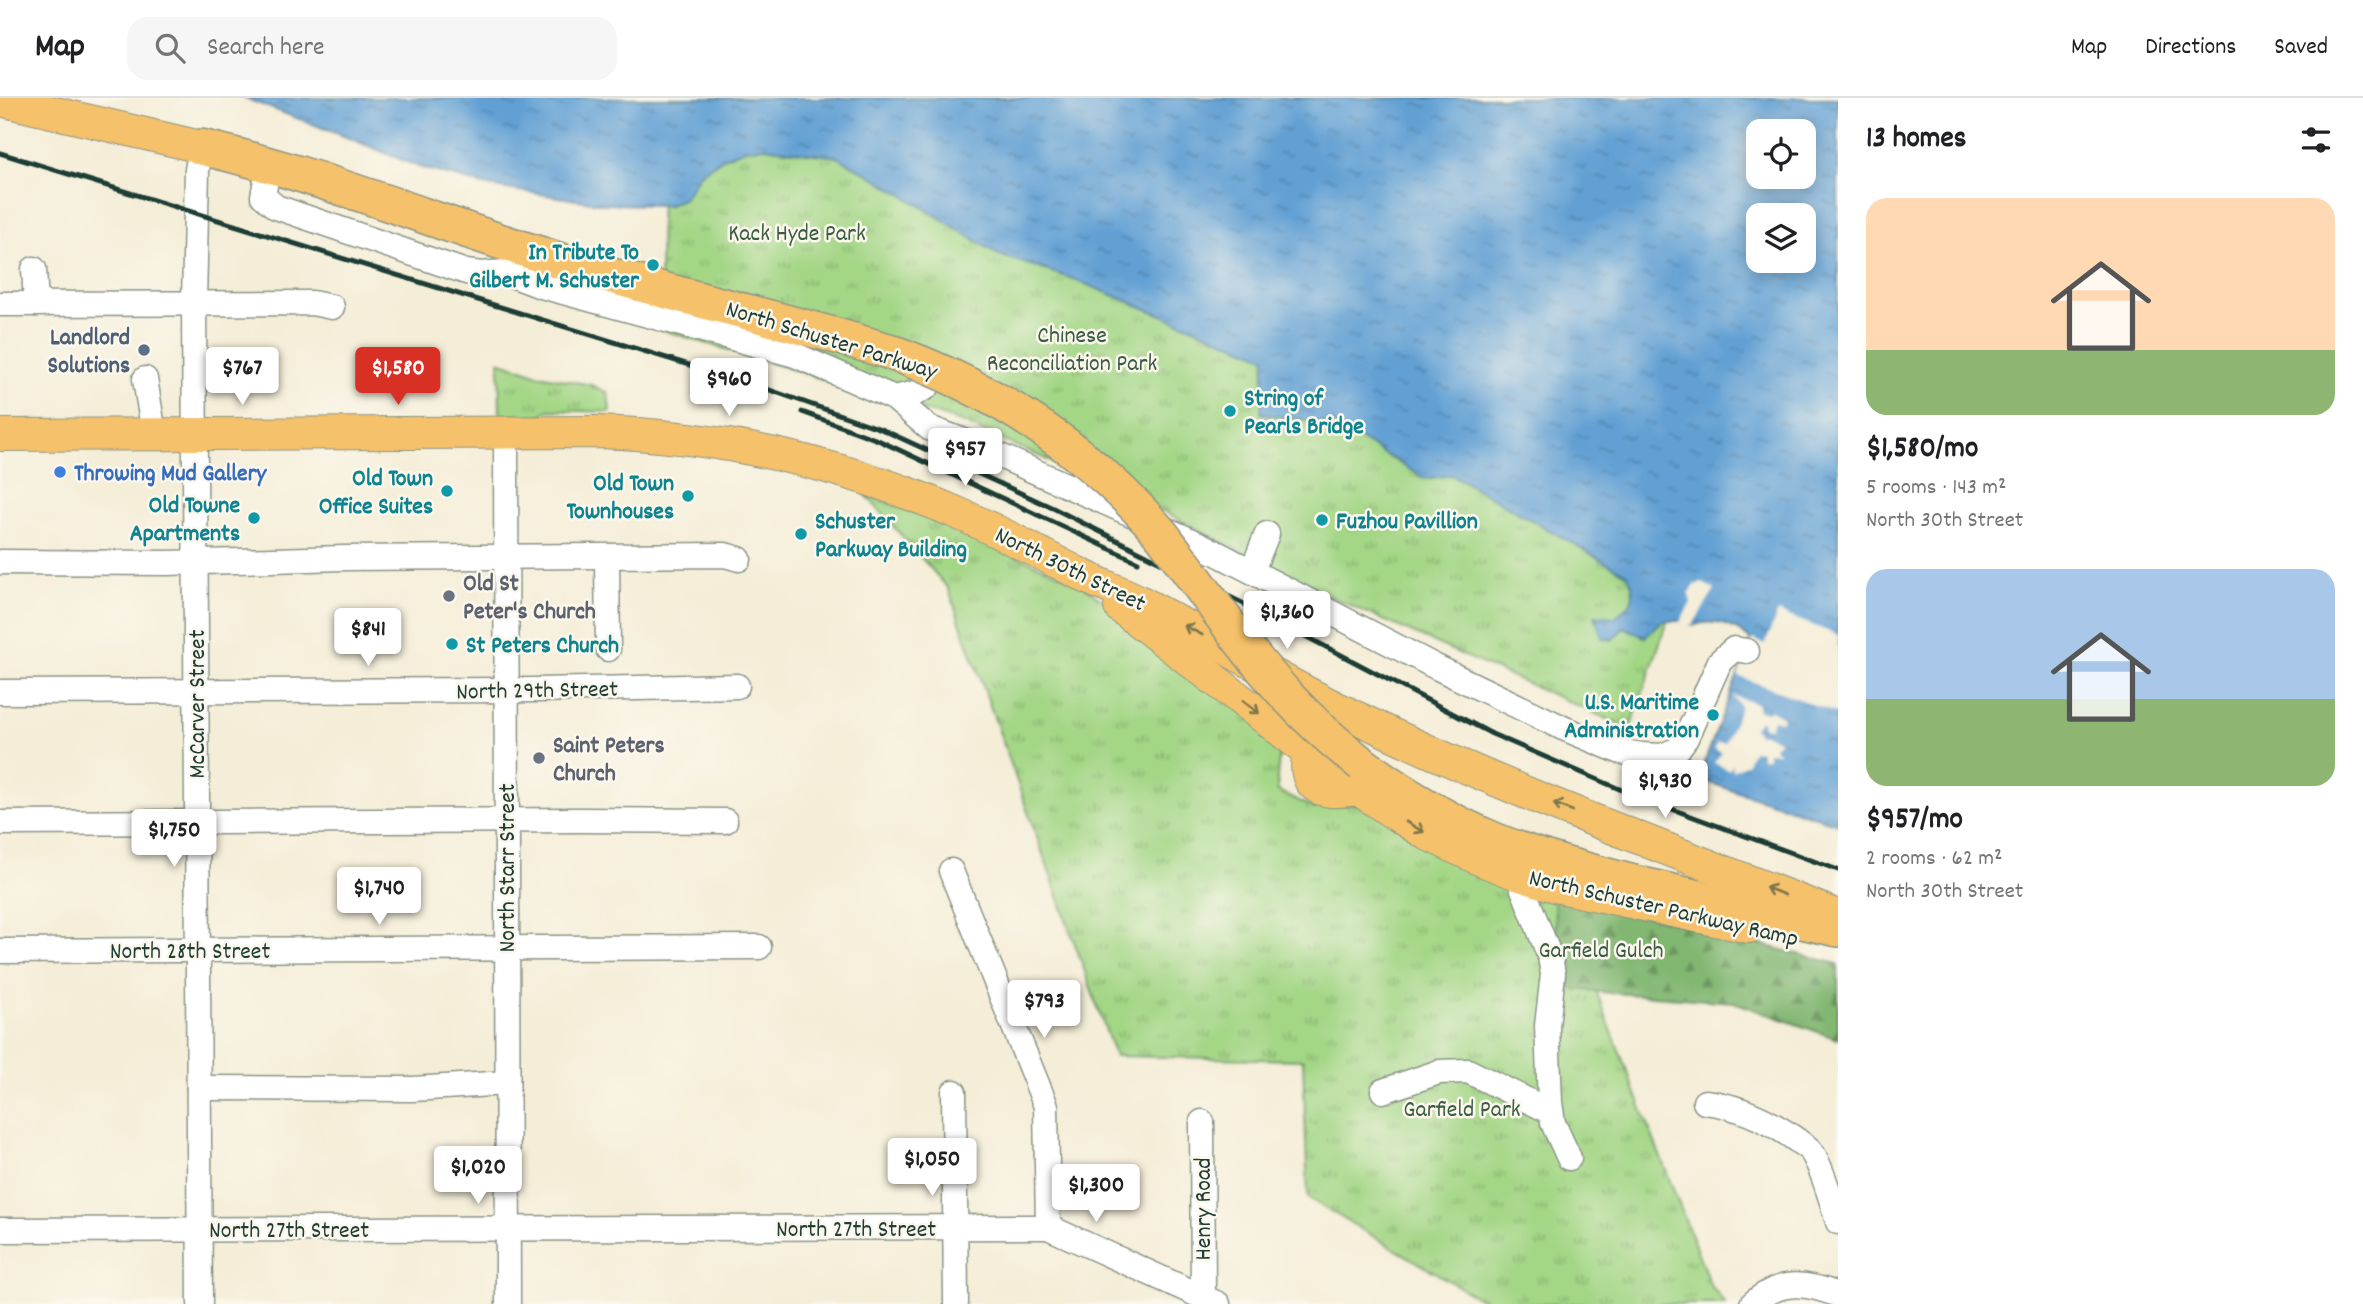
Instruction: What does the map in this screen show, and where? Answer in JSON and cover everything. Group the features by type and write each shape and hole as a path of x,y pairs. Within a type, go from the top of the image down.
{"highway":[{"name":"North Schuster Parkway","path":"201,146 269,164 508,259 610,276 888,351 926,365 987,394 1044,428 1090,463 1146,516 1253,655 1287,696 1324,732 1360,777 1496,841 1561,864 1675,893 1838,929"},
{"name":"North Schuster Parkway","path":"1675,893 1838,946"}],"main road":[{"path":"0,100 201,146"},
{"name":"North 30th Street","path":"0,435 506,432 650,434 702,439 798,459 902,491 963,515 1081,575 1136,599 1334,706 1473,770 1838,916"},
{"path":"1081,575 1138,622 1309,752"},
{"path":"1360,777 1332,792 1317,786 1306,771 1306,761 1319,725 1329,718 1337,717 1436,763 1473,770"},
{"name":"North Schuster Parkway Ramp","path":"1360,777 1393,814 1425,833 1517,874 1555,886 1838,946"}],"street":[{"name":"McCarver Street","path":"200,1304 194,302 197,170 201,146"},
{"path":"508,259 541,286 795,355 894,398 929,428 1201,545 1503,700 1621,752 1662,756 1678,749 1686,738 1720,661 1734,649 1747,651"},
{"path":"34,269 36,304"},
{"path":"0,304 312,303 332,307"},
{"path":"145,379 154,434"},
{"path":"894,398 916,393 927,387"},
{"name":"North Starr Street","path":"506,432 508,1304"},
{"path":"1252,571 1267,534"},
{"path":"0,562 725,555 738,559"},
{"path":"607,557 608,649"},
{"name":"North 29th Street","path":"0,692 505,690 737,686"},
{"path":"0,823 725,821"},
{"path":"951,871 1046,1106 1048,1227 1210,1300"},
{"path":"1517,874 1550,957 1553,974 1547,1026 1551,1112 1557,1135 1569,1158"},
{"name":"North 28th Street","path":"0,951 759,947"},
{"path":"1383,1091 1439,1072 1468,1071 1551,1112"},
{"path":"199,1088 413,1089 507,1083"},
{"path":"954,1092 956,1304"},
{"path":"1705,1102 1748,1111 1786,1132 1811,1151 1838,1222"},
{"name":"Henry Road","path":"1202,1122 1210,1300"},
{"name":"North 27th Street","path":"0,1230 1048,1227"},
{"path":"1752,1304 1765,1293 1793,1285 1814,1286 1838,1295"}],"green space":[{"name":"Chinese Reconciliation Park","path":"661,98 822,98 1681,582 1630,729 1318,591 1151,505 959,421 660,329"},
{"path":"499,361 539,375 591,385 608,393 610,412 548,410 541,416 503,416 500,412"},
{"name":"Garfield Park","path":"865,494 1078,582 1233,697 1280,748 1278,791 1314,808 1361,803 1553,892 1560,988 1596,991 1710,1284 1725,1304 1483,1304 1482,1300 1308,1198 1303,1060 1115,1056 948,588"},
{"name":"Garfield Gulch","path":"1553,892 1838,964 1838,1039 1734,1002 1560,989"}],"water":[{"path":"244,98 1838,98 1838,824 1698,779 1751,640 1744,634 1723,624 1692,626 1681,621 1662,621 1645,637 1624,627 1612,640 1602,638 1595,615 1615,617 1630,604 1633,589 1628,575 1452,475 1425,479 1335,424 1261,414 1265,357 1073,279 999,255 837,157 764,147 745,149 723,158 701,173 684,198 669,205 604,204 488,186 419,167"}],"pier":[{"path":"1701,582 1715,590 1692,626 1678,625 1691,603 1689,594 1696,584"},
{"path":"1778,612 1838,635 1838,714 1738,676 1752,639 1765,644"},
{"path":"1732,696 1758,704 1758,711 1770,710 1783,717 1781,721 1773,719 1770,728 1764,727 1761,720 1754,727 1758,734 1766,734 1780,741 1773,747 1779,753 1768,752 1768,758 1761,758 1761,751 1754,750 1747,764 1733,771 1733,765 1729,770 1714,763 1721,753 1715,749 1717,743 1725,743 1738,714 1740,705"}],"railway":[{"path":"0,153 764,388 881,429 1053,508 1492,734 1631,794 1838,870"},
{"path":"802,412 878,440 1138,562"}],"place":[{"name":"In Tribute To Gilbert M. Schuster","path":"653,265"},
{"name":"Landlord Solutions","path":"144,350"},
{"name":"String of Pearls Bridge","path":"1230,411"},
{"name":"Throwing Mud Gallery","path":"60,472"},
{"name":"Old Town Office Suites","path":"447,491"},
{"name":"Old Town Townhouses","path":"688,496"},
{"name":"Old Towne Apartments","path":"254,518"},
{"name":"Fuzhou Pavillion","path":"1322,520"},
{"name":"Schuster Parkway Building","path":"801,534"},
{"name":"Old St Peter's Church","path":"449,596"},
{"name":"St Peters Church","path":"452,644"},
{"name":"U.S. Maritime Administration","path":"1713,715"},
{"name":"Saint Peters Church","path":"539,758"}],"park label":[{"name":"Kack Hyde Park","path":"797,232"}]}
